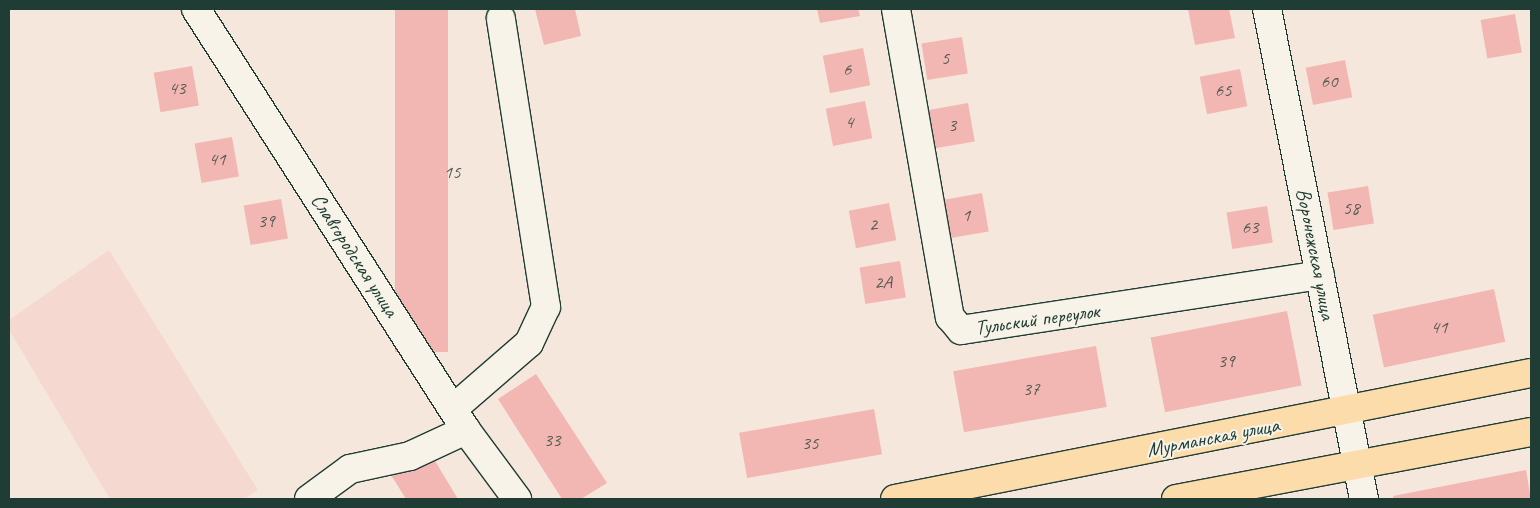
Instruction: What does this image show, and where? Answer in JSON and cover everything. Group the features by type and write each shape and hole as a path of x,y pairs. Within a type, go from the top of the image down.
{"main road":[{"name":"Мурманская улица","path":"895,499 1347,411 1531,373"},
{"path":"1176,499 1358,467 1531,432"}],"street":[{"name":"Славгородская улица","path":"196,9 460,419 517,499"},
{"name":"Тульский переулок","path":"896,9 950,317 961,330 1320,275"},
{"name":"Воронежская улица","path":"1267,9 1364,499"},
{"path":"309,499 350,469 410,456 460,419 528,343 546,306 501,18"}],"shaded area":[{"path":"109,250 258,490 244,499 110,499 9,330 9,320"}],"building":[{"path":"395,9 448,9 448,352 395,352"},
{"path":"535,9 575,9 581,36 544,45"},
{"path":"817,9 858,9 860,16 820,23"},
{"path":"1188,9 1229,9 1235,38 1195,45"},
{"path":"1515,14 1522,52 1487,58 1481,20"},
{"path":"962,37 968,74 927,80 922,43"},
{"path":"863,48 870,85 830,93 823,56"},
{"path":"1345,60 1352,97 1313,105 1306,68"},
{"path":"192,66 199,105 161,112 154,73"},
{"path":"1240,69 1247,106 1207,114 1200,77"},
{"path":"865,101 872,138 833,146 826,109"},
{"path":"968,103 975,141 935,148 929,110"},
{"path":"232,137 239,176 202,183 195,144"},
{"path":"1368,186 1374,224 1333,230 1328,192"},
{"path":"982,193 989,231 949,238 943,200"},
{"path":"281,199 288,238 251,245 244,206"},
{"path":"889,203 896,240 856,248 849,211"},
{"path":"1267,206 1273,243 1232,249 1227,212"},
{"path":"900,261 906,298 865,304 860,267"},
{"path":"1494,289 1505,342 1384,368 1373,315"},
{"path":"1287,311 1302,386 1165,412 1151,338"},
{"path":"1096,346 1107,407 964,432 953,371"},
{"path":"536,374 607,483 581,499 562,499 498,399"},
{"path":"874,409 882,454 747,478 739,433"},
{"path":"429,451 458,499 406,499 391,475"},
{"path":"1526,470 1531,499 1394,499 1393,496"}]}
